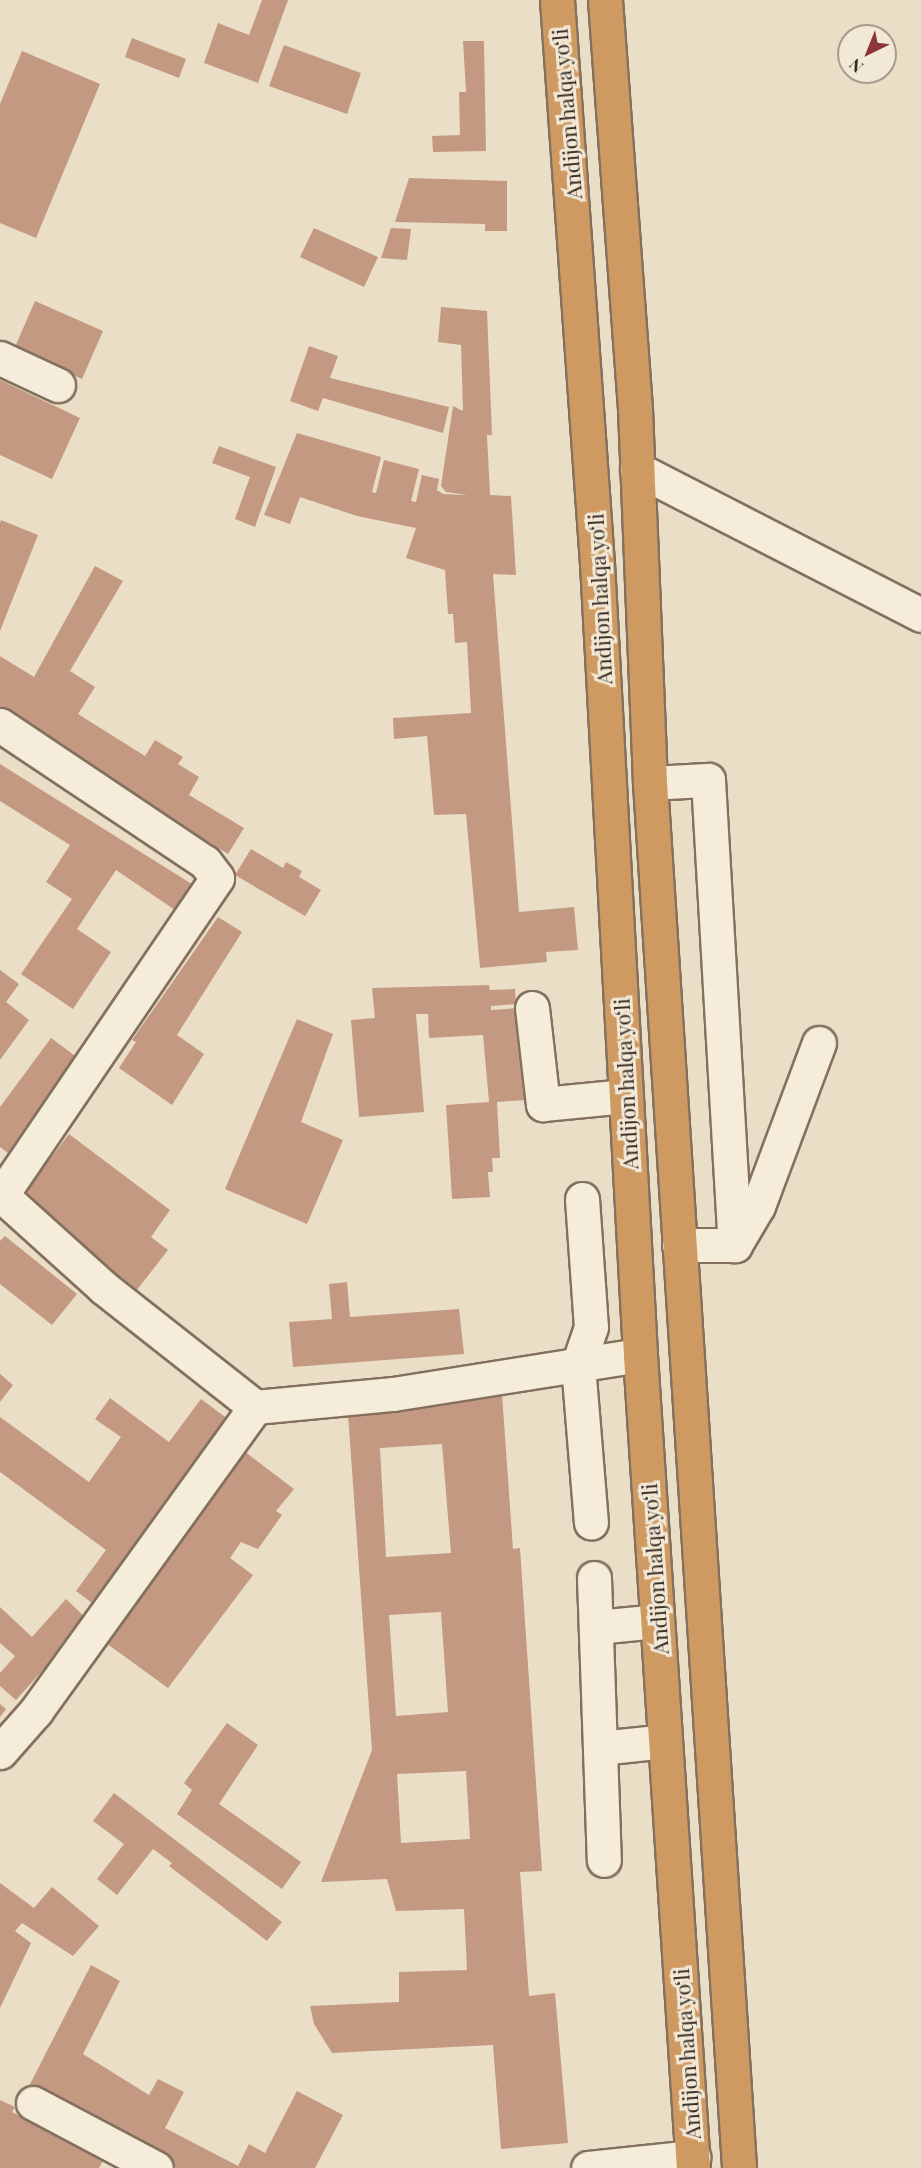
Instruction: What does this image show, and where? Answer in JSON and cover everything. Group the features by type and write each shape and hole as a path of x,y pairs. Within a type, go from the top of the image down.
{"highway":[{"name":"Andijon halqa yo‘li","path":"556,0 597,562 640,1355 693,2162"},
{"name":"Andijon halqa yo‘li","path":"605,0 637,469 650,783 739,2168"}],"lane":[{"path":"0,358 58,385"},
{"path":"637,469 921,615"},
{"path":"0,725 205,862 217,878 0,1196 104,1288 255,1407 393,1394 640,1355"},
{"path":"650,783 708,780 735,1245"},
{"path":"532,1008 543,1104 626,1096"},
{"path":"735,1245 758,1206 819,1043"},
{"path":"582,1199 591,1327 578,1365 591,1522"},
{"path":"679,1245 735,1245"},
{"path":"0,1752 36,1711 255,1407"},
{"path":"594,1578 604,1860"},
{"path":"596,1627 657,1621"},
{"path":"600,1748 665,1741"},
{"path":"33,2103 156,2168"},
{"path":"588,2168 693,2162"}],"building":[{"path":"262,0 288,0 258,83 204,63 218,23 249,35"},
{"path":"132,38 186,59 179,78 125,57"},
{"path":"463,41 484,41 486,151 433,152 432,136 460,135 459,92 466,92"},
{"path":"284,45 361,73 347,114 269,86"},
{"path":"22,51 100,84 36,238 0,223 0,104"},
{"path":"409,178 507,181 507,231 485,231 485,224 395,222"},
{"path":"314,228 378,257 364,287 300,257"},
{"path":"391,228 411,229 407,260 381,258"},
{"path":"35,301 103,331 82,379 15,347"},
{"path":"441,307 487,311 492,435 487,435 490,495 511,496 516,575 493,574 519,912 574,907 578,950 546,952 547,962 480,968 466,814 434,815 427,736 394,739 393,718 471,713 467,642 455,643 453,614 448,614 445,570 406,558 416,528 357,516 300,497 290,524 264,515 297,433 381,457 372,492 376,493 384,460 419,469 411,501 416,502 422,475 439,479 437,490 443,494 468,495 446,492 441,486 453,406 463,411 461,345 438,342"},
{"path":"309,346 338,356 330,378 449,407 443,433 323,398 318,411 290,401"},
{"path":"0,380 80,418 52,479 0,455"},
{"path":"219,446 276,467 255,527 235,519 250,477 212,463"},
{"path":"1,520 38,535 0,631 0,523"},
{"path":"95,566 123,581 70,671 95,687 78,714 145,756 155,740 183,757 178,764 199,777 189,795 244,828 228,854 0,712 0,656 34,677"},
{"path":"0,764 195,886 178,912 116,870 77,929 111,952 73,1009 21,974 72,899 46,882 70,845 0,801"},
{"path":"251,849 283,868 286,862 302,871 299,877 321,890 305,916 235,875"},
{"path":"218,917 242,932 177,1035 204,1054 172,1105 119,1068 136,1042 132,1040"},
{"path":"0,970 19,984 6,1002 29,1020 0,1060"},
{"path":"489,985 490,990 515,989 516,1004 491,1006 491,1010 520,1008 526,1100 497,1102 500,1158 492,1158 493,1172 488,1172 490,1197 452,1199 446,1105 489,1102 483,1035 429,1038 428,1014 416,1014 424,1112 359,1117 351,1020 375,1018 372,988"},
{"path":"297,1019 333,1034 301,1122 343,1140 307,1224 225,1189"},
{"path":"51,1038 82,1061 12,1156 0,1147 0,1107"},
{"path":"69,1134 170,1210 151,1237 168,1250 133,1295 31,1218 26,1191"},
{"path":"5,1236 77,1294 52,1325 0,1284 0,1241"},
{"path":"347,1282 350,1317 459,1309 464,1354 293,1367 289,1322 332,1319 329,1284"},
{"path":"0,1374 13,1385 0,1402"},
{"path":"502,1394 513,1549 520,1548 542,1871 520,1872 529,1996 555,1993 568,2143 501,2149 493,2045 332,2053 314,2024 310,2006 399,2002 399,1972 467,1970 464,1909 396,1911 387,1879 321,1882 372,1750 348,1414","holes":["442,1444 451,1553 386,1557 380,1448","441,1612 448,1712 396,1716 389,1615","466,1771 470,1839 401,1843 397,1774"]},
{"path":"110,1398 169,1442 201,1399 232,1422 96,1606 76,1591 106,1550 0,1472 0,1417 89,1482 121,1437 95,1419"},
{"path":"240,1448 294,1489 276,1511 282,1515 258,1549 241,1542 230,1558 253,1575 168,1688 99,1638"},
{"path":"66,1599 88,1620 16,1700 0,1686 0,1673 15,1656 0,1643 0,1607 32,1637"},
{"path":"0,1704 6,1709 0,1717"},
{"path":"227,1723 258,1745 219,1804 301,1862 282,1889 177,1814 192,1790 184,1783"},
{"path":"114,1793 282,1922 267,1941 169,1866 172,1863 153,1849 117,1895 97,1879 124,1844 93,1821"},
{"path":"0,1883 34,1908 52,1887 99,1926 73,1956 22,1923 15,1931 31,1943 0,2008"},
{"path":"91,1965 120,1981 83,2054 149,2095 158,2079 184,2092 165,2128 238,2166 249,2144 265,2153 297,2091 343,2115 315,2168 177,2168 27,2090"},
{"path":"0,2100 15,2107 12,2112 103,2161 99,2168 0,2168"}]}
